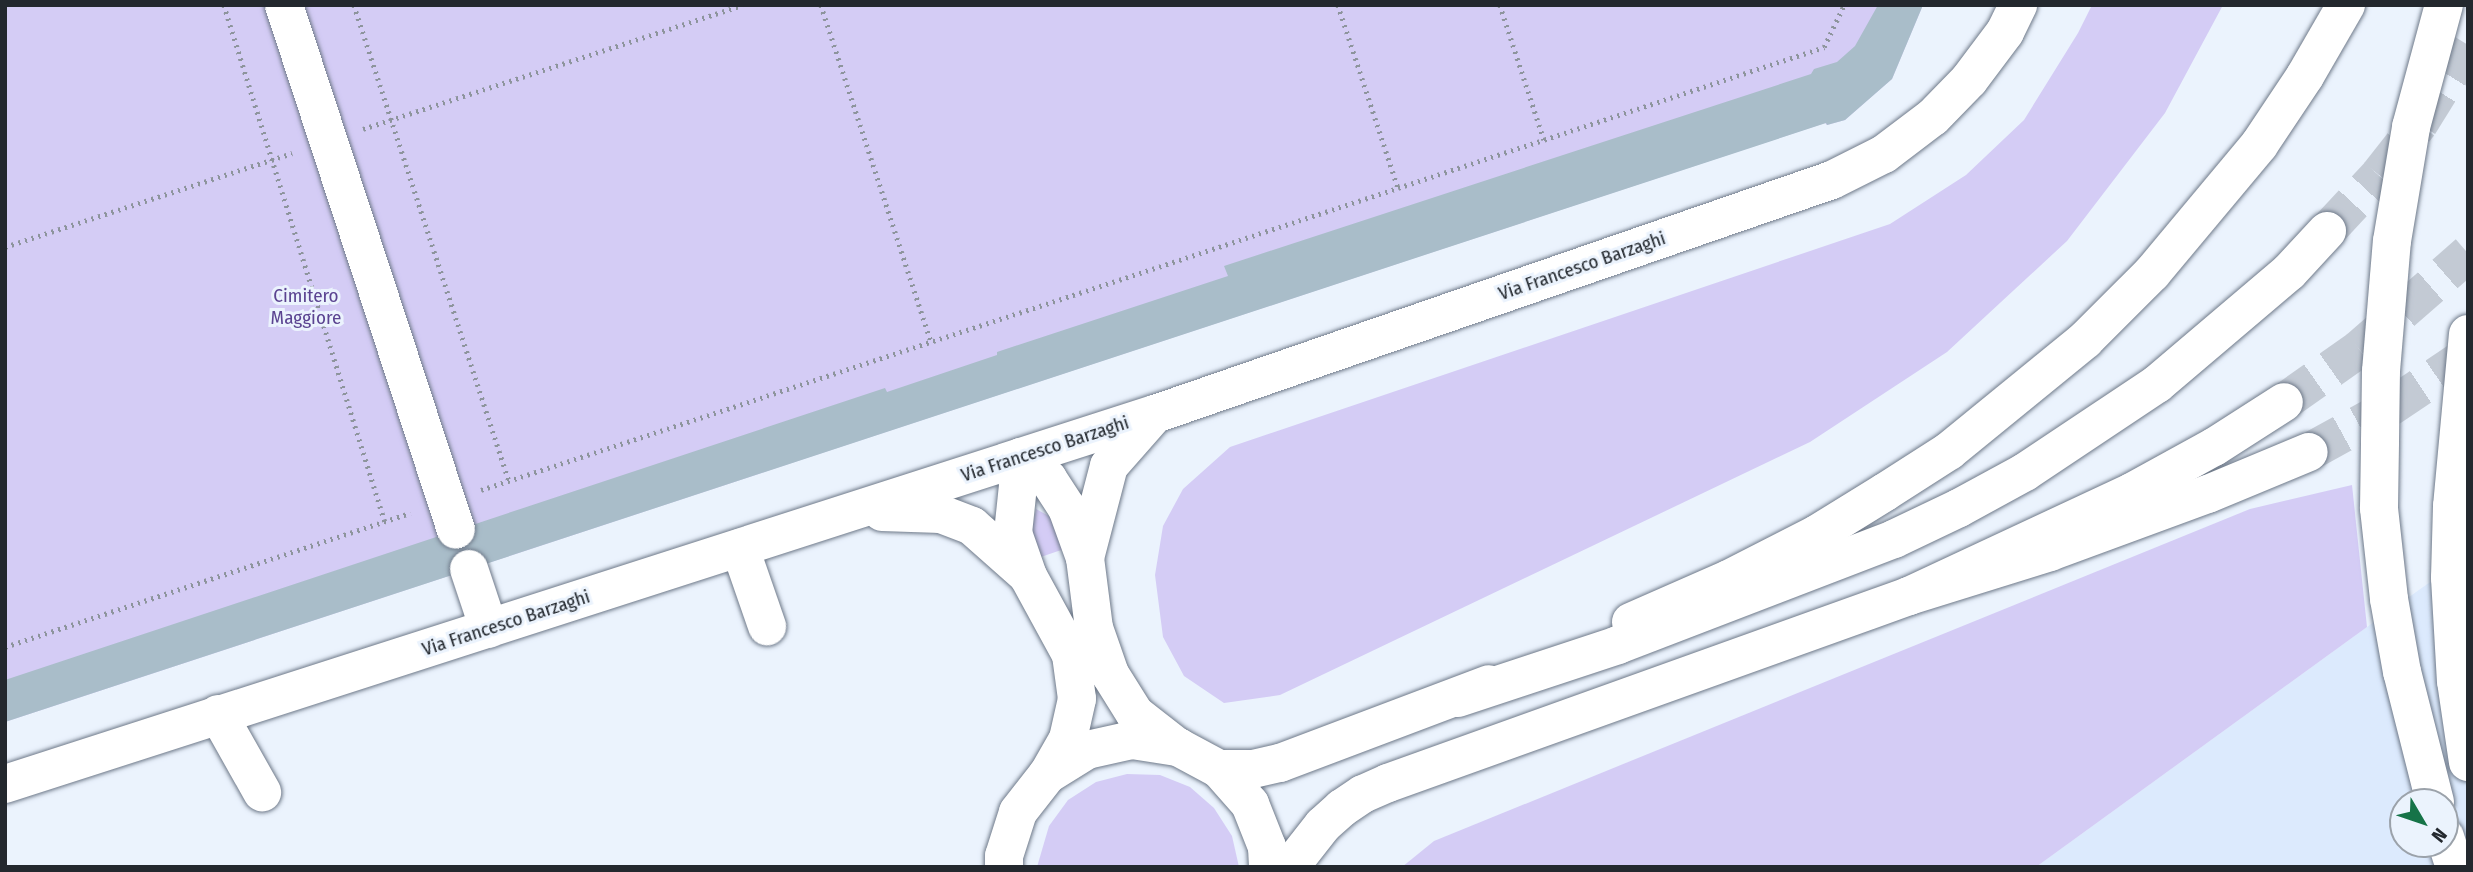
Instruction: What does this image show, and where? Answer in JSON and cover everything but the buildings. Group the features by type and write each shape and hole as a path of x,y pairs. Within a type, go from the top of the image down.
{"main road":[{"path":"284,5 452,516"},
{"name":"Via Francesco Barzaghi","path":"5,784 1155,414 1832,180 1884,154 1933,117 1969,80 2005,32 2018,5"},
{"path":"1458,698 1729,579 1817,534 1949,451 2013,402 2085,340 2152,273 2199,219 2259,145 2305,76 2346,5"},
{"path":"2431,788 2402,672 2389,599 2379,508 2381,371 2392,241 2411,127 2444,5"},
{"path":"1219,769 1252,769 1280,763 1458,698 1631,641 1894,539 1959,509 2036,465 2157,384 2289,272 2327,231"},
{"path":"2468,334 2452,506 2451,627 2468,762"},
{"path":"1909,596 2153,481 2214,447 2284,402"},
{"path":"1085,558 1109,466 1155,414"},
{"path":"1290,867 1323,825 1363,794 1909,596 2050,552 2220,489 2309,452"},
{"path":"1021,457 1048,479 1067,508 1085,558 1094,628 1110,674 1135,714 1178,747 1219,769 1250,804 1267,847 1268,867"},
{"path":"999,863 1018,812 1047,775 1069,739 1077,699 1071,655 1028,576 1013,533 1021,457"},
{"path":"855,511 941,514 972,526 1028,576"},
{"path":"740,548 767,626"},
{"path":"469,569 489,629"},
{"path":"218,714 262,792"},
{"path":"1047,775 1087,750 1132,740 1178,747"}],"path":[{"path":"224,5 385,522"},
{"path":"354,5 509,481"},
{"path":"5,247 741,5"},
{"path":"821,5 931,342"},
{"path":"1338,5 1398,188"},
{"path":"1500,5 1544,140"},
{"path":"5,647 385,522 452,516 509,481 1824,47 1844,5"}],"shaded area":[{"path":"2468,555 2468,867 2036,867 2367,627"}],"green space":[{"name":"Cimitero Maggiore","path":"5,5 1923,5 1892,79 1845,120 1827,125 1825,123 5,722"},
{"path":"2092,5 2223,5 2165,113 2067,241 1947,352 1810,442 1280,695 1224,703 1184,676 1163,637 1155,575 1163,526 1183,489 1230,447 1890,224 1966,175 2024,120 2078,33"},
{"path":"2352,485 2367,627 2036,867 1402,867 1434,841 2250,509"},
{"path":"1036,509 1049,516 1067,548 1035,559 1030,540"},
{"path":"1127,774 1160,775 1190,787 1214,808 1232,836 1239,867 1037,867 1049,826 1068,800 1096,782"}],"tunnel":[{"path":"2327,231 2379,175 2419,124 2468,45"},
{"path":"2284,402 2359,349 2468,254"},
{"path":"2309,452 2389,408 2468,355"}]}
